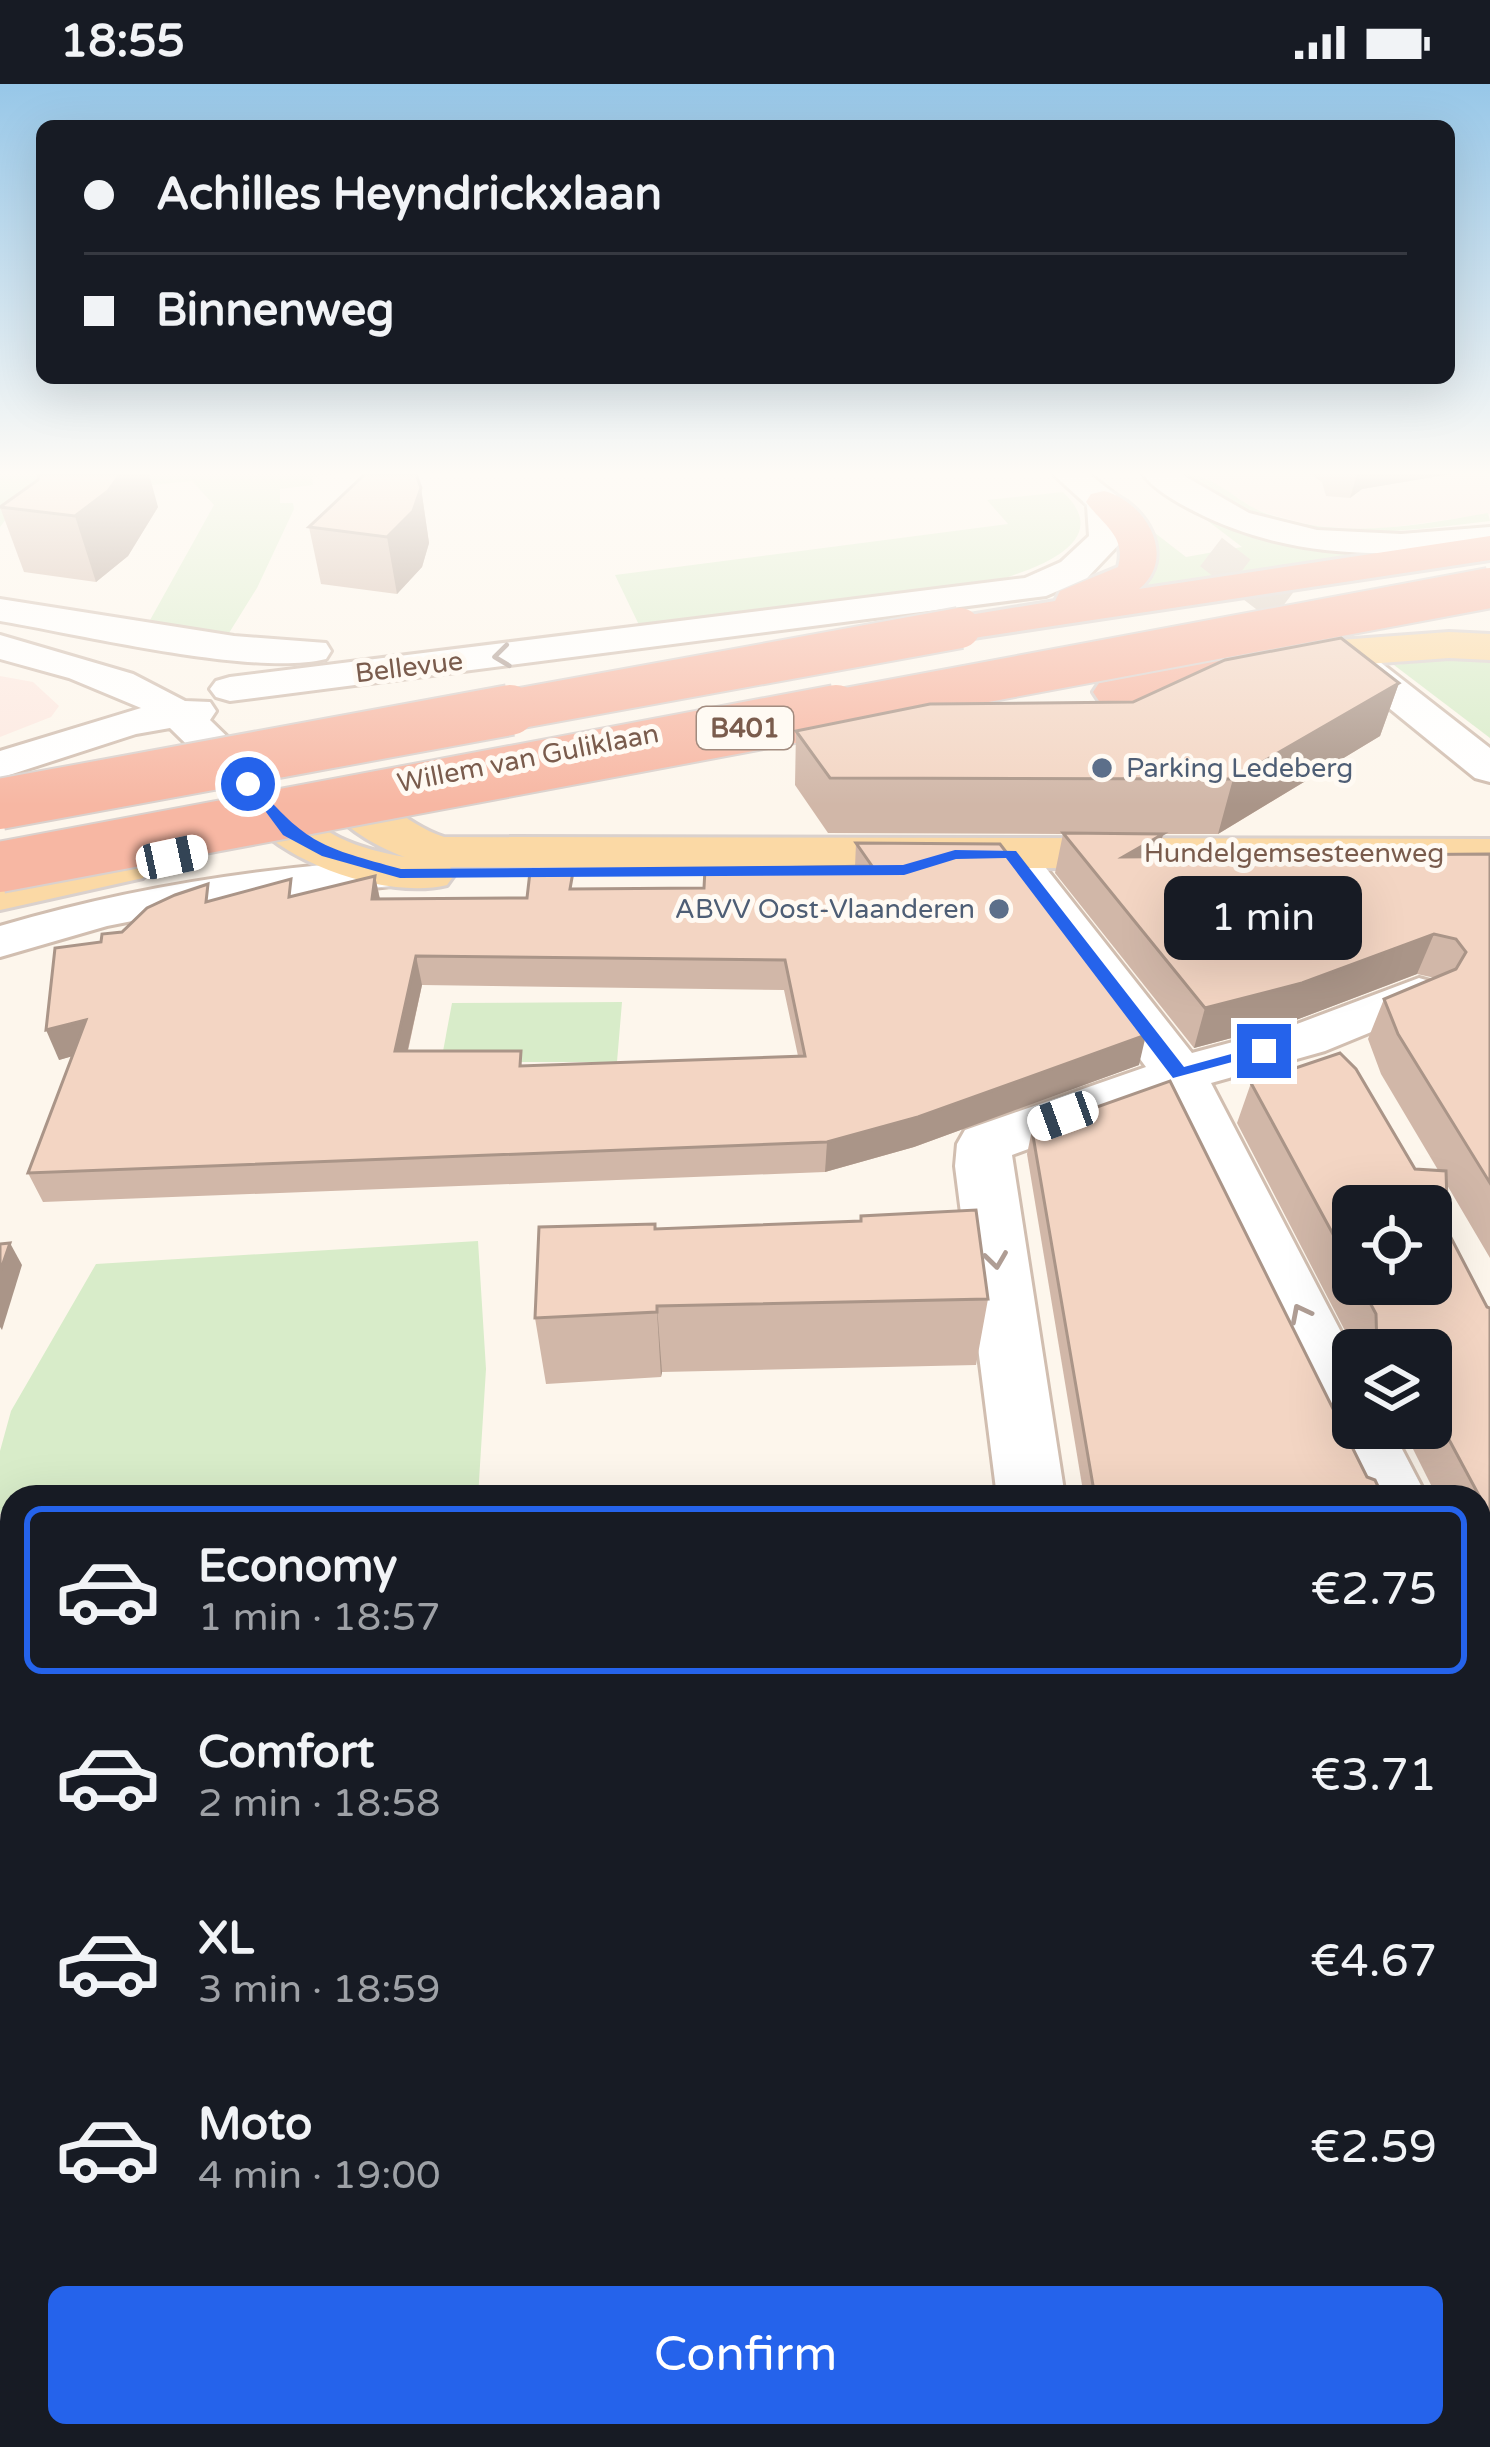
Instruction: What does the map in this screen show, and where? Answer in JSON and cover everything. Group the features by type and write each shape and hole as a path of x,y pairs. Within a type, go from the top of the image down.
{"highway":[{"path":"960,628 1087,597 1110,584"},
{"path":"0,804 960,628 1250,584"},
{"name":"B401","path":"0,836 1489,596"},
{"name":"B401","path":"0,864 1489,596"},
{"path":"0,905 1285,657"}],"main road":[{"path":"1285,657 1448,645 1489,596"},
{"name":"Willem van Guliklaan","path":"353,806 1380,612 1489,596"},
{"path":"0,864 353,806"},
{"name":"Hundelgemsesteenweg","path":"353,806 418,847 444,852 1490,854"},
{"path":"0,894 276,820"},
{"name":"Hundelgemsesteenweg","path":"276,820 328,853 400,873 904,870 955,854"}],"street":[{"name":"Bellevue","path":"0,765 128,723 237,700 561,649 1042,584"},
{"path":"603,604 619,641"},
{"path":"0,610 269,651 357,647 484,620"},
{"path":"546,611 561,649"},
{"path":"0,646 94,655 237,700 299,749 353,806"},
{"path":"0,646 82,666 140,689 233,760 276,820"},
{"path":"1366,670 1490,769"},
{"path":"1011,854 1180,1074 1332,1376"},
{"name":"Hundelgemsesteenweg","path":"0,942 90,913 186,892 400,873"},
{"path":"1026,1466 983,1166 985,1144 1180,1074 1307,1039 1419,994"},
{"path":"1307,1039 1349,1080"},
{"path":"1369,1449 1387,1485"}],"shaded area":[{"path":"0,676 33,682 59,706 51,717 0,737"}],"green space":[{"path":"170,584 259,584 229,633 149,622"},
{"path":"619,584 974,584 639,625"},
{"path":"1132,584 1177,584 1124,592"},
{"path":"1490,659 1490,738 1394,665"},
{"path":"622,1002 617,1062 441,1062 452,1003"},
{"path":"478,1241 486,1369 479,1485 0,1485 0,1451 11,1411 96,1264"}],"building":[{"path":"1341,638 1399,683 1233,779 830,778 796,731 930,704 1133,702 1225,660"},
{"path":"1063,833 1163,834 1123,857 1490,854 1490,1183 1398,1034 1384,999 1456,969 1466,952 1456,939 1434,934 1302,983 1205,1008"},
{"path":"856,843 1000,844 1146,1035 918,1117 827,1142 28,1173 86,1020 46,1030 55,948 101,942 102,934 122,932 147,908 175,895 208,884 206,902 291,879 289,897 375,876 372,899 527,898 530,872 573,872 570,889 704,888 705,869 872,866","holes":["416,956 785,960 805,1056 520,1066 521,1051 395,1051"]},
{"path":"1340,1053 1356,1069 1415,1169 1446,1171 1446,1185 1332,1185 1332,1232 1251,1083"},
{"path":"1170,1081 1332,1407 1332,1449 1353,1449 1367,1477 1377,1485 1093,1485 1032,1130"},
{"path":"976,1210 988,1299 657,1306 657,1312 535,1318 539,1227 655,1224 655,1229 861,1221 861,1216"},
{"path":"1452,1240 1490,1308 1490,1485 1473,1485 1452,1445 1452,1329 1376,1329 1371,1305 1452,1305"},
{"path":"10,1243 0,1272 0,1244"}],"tunnel":[{"path":"1253,584 1347,656"}],"place":[{"name":"Parking Ledeberg","path":"1102,768"},
{"name":"ABVV Oost-Vlaanderen","path":"999,909"}],"route":[{"path":"248,784 288,832 328,853 400,873 904,870 955,854 1011,854 1180,1074 1264,1051"}]}
